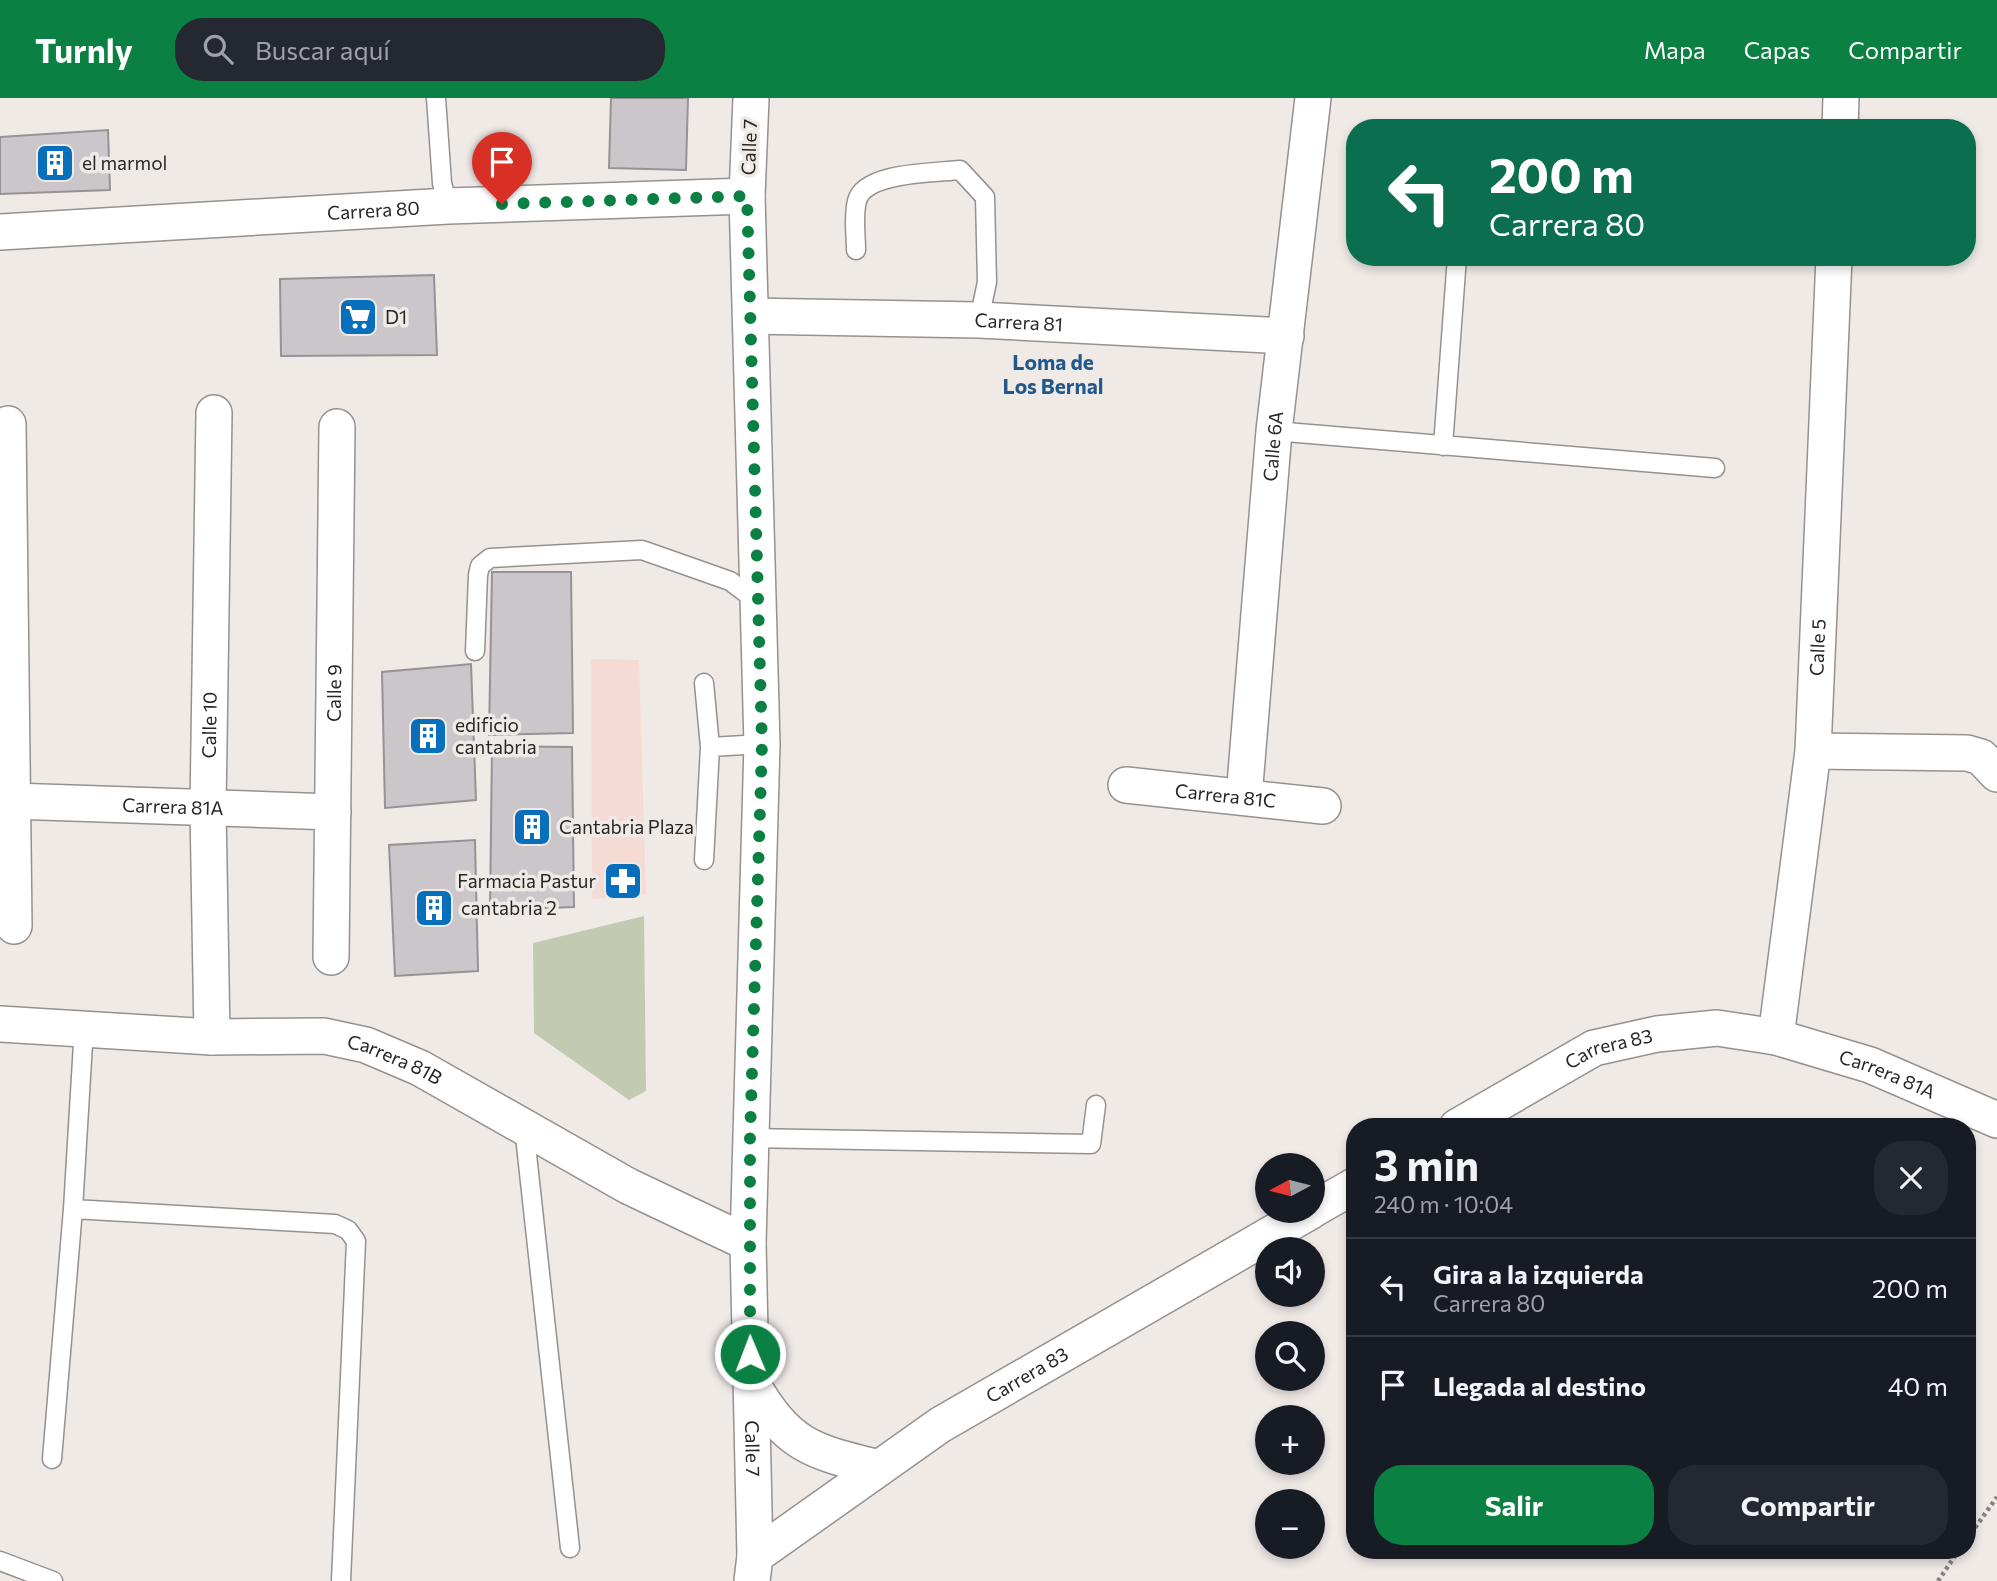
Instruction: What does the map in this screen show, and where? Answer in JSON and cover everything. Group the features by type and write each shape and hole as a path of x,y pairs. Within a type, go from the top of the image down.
{"street":[{"name":"Calle 7","path":"751,98 747,196 753,316 762,744 748,1243 753,1568"},
{"name":"Calle 6A","path":"1244,797 1274,431 1313,98"},
{"path":"1840,119 1841,98"},
{"name":"Carrera 80","path":"0,232 448,206 747,196"},
{"name":"Calle 5","path":"1776,1037 1812,751 1834,266"},
{"name":"Carrera 81","path":"753,316 979,320 1286,336"},
{"name":"Calle 10","path":"212,1037 208,808 214,414"},
{"path":"8,424 14,926"},
{"name":"Calle 9","path":"331,957 337,427"},
{"path":"1812,751 1967,753 1981,757 1997,774"},
{"name":"Carrera 81C","path":"1126,785 1323,806"},
{"name":"Carrera 81A","path":"12,801 333,812"},
{"name":"Carrera 81B","path":"0,1024 84,1027 212,1037 324,1036 366,1045 420,1068 628,1186 748,1243"},
{"name":"Carrera 83","path":"1473,1118 1594,1048 1657,1034 1717,1028 1776,1037"},
{"name":"Carrera 81A","path":"1776,1037 1870,1065 1997,1120"},
{"name":"Carrera 83","path":"1325,1203 1346,1191"},
{"name":"Carrera 83","path":"753,1568 879,1468 940,1425 1291,1223"},
{"path":"751,1382 771,1416 800,1444 835,1458 879,1468"}],"lane":[{"path":"436,98 442,183 448,206"},
{"path":"856,250 857,201 864,187 883,179 960,170 985,197 987,282 979,320"},
{"path":"1443,446 1456,266"},
{"path":"1274,431 1714,468"},
{"path":"474,652 478,575 480,566 490,558 642,550 730,581 758,602"},
{"path":"704,683 710,747 704,860"},
{"path":"710,747 762,744"},
{"path":"52,1459 73,1209 84,1027"},
{"path":"750,1138 1091,1144 1096,1105"},
{"path":"524,1127 570,1548"},
{"path":"73,1209 335,1224 348,1230 356,1241 341,1581"},
{"path":"0,1561 53,1581"}],"path":[{"path":"1976,1526 1997,1497"},
{"path":"1938,1581 1953,1559"}],"shaded area":[{"name":"Cantabria Plaza","path":"591,659 639,660 646,894 592,899"}],"green space":[{"path":"644,916 646,1091 629,1100 534,1033 533,943"}],"building":[{"path":"611,98 688,98 686,170 609,168"},
{"name":"el marmol","path":"108,130 110,190 0,194 0,137"},
{"name":"D1","path":"434,275 437,355 281,356 280,279"},
{"path":"492,572 571,572 573,733 489,735"},
{"name":"edificio cantabria","path":"471,664 476,800 385,808 382,672"},
{"name":"Cantabria Plaza","path":"492,746 572,747 574,907 490,910"},
{"name":"cantabria 2","path":"475,840 478,971 395,976 389,845"}],"place":[{"name":"el marmol","path":"55,163"},
{"name":"D1","path":"358,317"},
{"name":"edificio cantabria","path":"428,736"},
{"name":"Cantabria Plaza","path":"532,827"},
{"name":"Farmacia Pastur","path":"623,881"},
{"name":"cantabria 2","path":"434,908"}],"district":[{"name":"Loma de Los Bernal","path":"1053,375"}],"route":[{"path":"502,204 747,196 753,316 762,744 750,1138 750,1354"}]}
